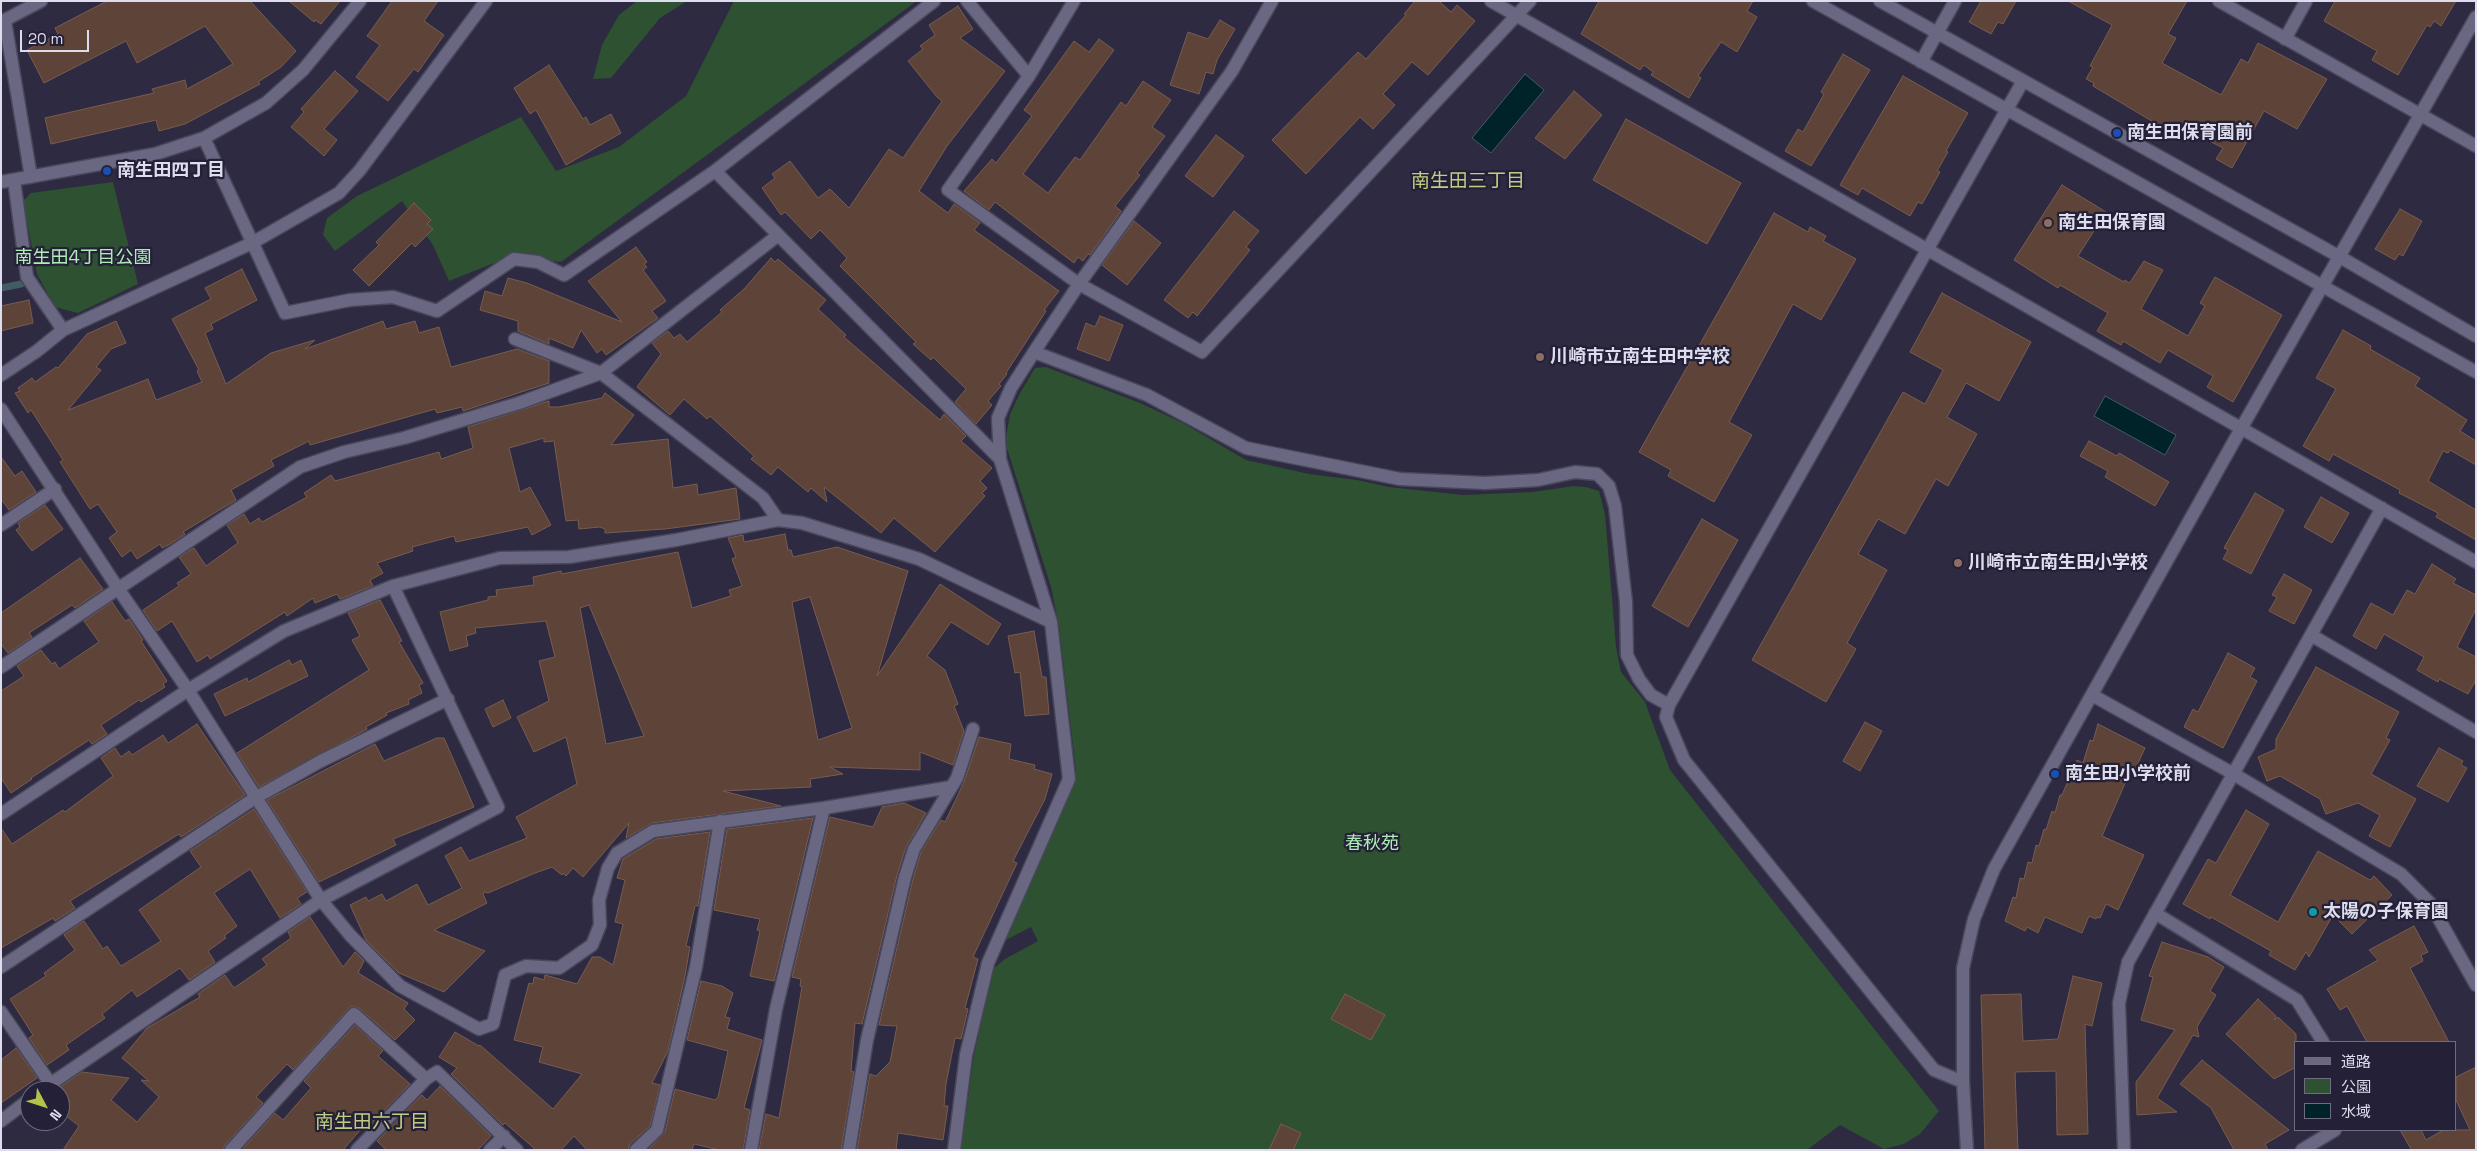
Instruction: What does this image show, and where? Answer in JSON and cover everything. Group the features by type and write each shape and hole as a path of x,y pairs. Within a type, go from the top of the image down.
{"street":[{"path":"31,178 3,22 41,1"},
{"path":"63,330 27,277 7,181 155,154 204,138 266,103 304,70 360,1"},
{"path":"1,375 37,351 63,330 252,243 339,193 360,170 486,1"},
{"path":"204,138 285,313 350,300 393,297 438,311 514,259 538,262 564,275 715,171 934,1"},
{"path":"968,1 1029,76"},
{"path":"1074,1 1029,76 948,190 1080,284 1202,352 1530,1"},
{"path":"954,1150 966,1055 988,962 1069,780 1051,622 1000,459 998,418 1011,388 1034,352 1080,284 1232,71 1272,1"},
{"path":"1491,1 2242,427 2476,562"},
{"path":"1812,1 2476,372"},
{"path":"1880,1 2340,257 2476,336"},
{"path":"1921,62 1955,1"},
{"path":"2219,1 2476,146"},
{"path":"2285,39 2306,1"},
{"path":"1967,1150 1963,1082 1963,968 1974,919 1994,869 2242,427 2476,17"},
{"path":"1963,1082 1934,1070 1684,760 1666,716 1669,705 2023,81"},
{"path":"715,171 777,236 1000,459"},
{"path":"1,667 119,590 300,467 344,452 404,438 510,406 601,373 777,236"},
{"path":"516,339 601,373 763,498 778,520"},
{"path":"1034,352 1147,395 1246,448 1400,479 1485,483 1538,480 1575,472 1596,474 1609,486 1615,506 1626,602 1627,655 1639,679 1651,694 1669,705"},
{"path":"1,409 55,489 119,590 188,690 321,900 350,935 400,986 479,1030 493,1024 505,975 526,966 559,968 592,945 600,924 599,900 608,868 617,853 653,831 720,820 824,808 951,787"},
{"path":"1,525 55,489"},
{"path":"2124,1150 2118,1003 2128,962 2232,773 2382,508"},
{"path":"1,814 188,690 284,631 393,586 500,558 569,556 676,540 778,520 802,522 920,559 1051,622"},
{"path":"54,1081 321,900 498,807 393,586"},
{"path":"2311,635 2476,732"},
{"path":"2092,695 2232,773 2401,874 2430,903 2476,986"},
{"path":"1,967 255,798 321,761 448,699"},
{"path":"849,1150 867,1040 905,877 914,850 957,778 973,729"},
{"path":"751,1150 776,1008 824,808"},
{"path":"636,1150 657,1130 696,967 720,820"},
{"path":"2155,913 2297,1000 2322,1041"},
{"path":"1,1012 41,1081"},
{"path":"231,1150 354,1014 426,1079"},
{"path":"357,1150 426,1079 437,1072 517,1150"},
{"path":"1,1122 20,1107"},
{"path":"2302,1150 2333,1131"},
{"path":"490,1150 504,1136"}],"green space":[{"path":"637,1 687,1 660,18 611,78 593,79 602,45 619,15"},
{"path":"734,1 917,1 561,262 512,256 449,281 433,245 402,201 335,251 323,235 327,218 357,196 521,117 556,171 619,147 686,96"},
{"name":"南生田4丁目公園","path":"113,182 138,284 78,313 55,307 37,274 23,201 31,193"},
{"name":"春秋苑","path":"1046,367 1140,403 1183,423 1246,460 1309,474 1357,480 1389,487 1463,495 1533,492 1574,486 1599,491 1605,514 1616,647 1621,672 1645,702 1670,770 1939,1111 1920,1134 1904,1144 1884,1149 1840,1125 1807,1150 961,1150 974,1055 993,969 1005,959 1038,941 1031,927 1004,941 1075,782 1076,771 1059,626 1051,587 1005,442 1010,414 1020,393 1035,368"}],"water":[{"path":"1525,74 1544,90 1491,153 1472,138"},
{"path":"2105,396 2176,435 2165,455 2094,416"}],"building":[{"path":"107,1 250,1 296,51 281,67 258,82 260,84 185,124 159,131 156,120 51,144 45,118 154,93 152,89 185,80 187,89 233,64 205,26 137,63 126,41 44,83 27,50 58,34 55,28"},
{"path":"289,1 340,1 321,24 315,20 314,22"},
{"path":"392,1 438,1 424,21 444,35 418,72 414,69 388,101 356,77 380,45 367,36"},
{"path":"1415,1 1439,1 1451,12 1457,5 1475,21 1428,75 1412,62 1383,94 1395,105 1373,129 1360,117 1306,174 1272,140 1358,52 1366,59 1406,15 1404,14"},
{"path":"1599,1 1753,1 1747,11 1757,17 1737,52 1721,42 1698,76 1701,78 1689,98 1651,75 1653,72 1644,65 1640,70 1581,34"},
{"path":"1981,1 2016,1 2003,24 1998,22 1991,34 1969,22"},
{"path":"2068,1 2187,1 2168,34 2176,38 2162,63 2221,95 2241,59 2248,63 2258,43 2327,79 2297,129 2264,111 2232,168 2216,159 2223,148 2192,132 2187,142 2093,86 2094,83 2086,79 2093,67 2090,66 2112,25"},
{"path":"2335,1 2456,1 2441,26 2434,21 2430,27 2427,25 2398,75 2372,60 2377,51 2324,21"},
{"path":"958,6 973,29 960,38 1005,71 947,146 919,191 948,213 954,204 980,223 974,230 1059,291 1044,310 1046,311 999,384 1001,386 988,401 992,405 976,424 955,402 966,389 933,357 931,360 913,344 916,342 840,266 847,258 820,230 811,239 785,212 781,215 762,188 775,178 772,174 790,161 818,198 830,189 849,208 889,149 903,158 942,101 908,61 923,49 920,46 935,35 929,25"},
{"path":"1220,20 1235,29 1217,60 1213,74 1206,72 1199,94 1170,85 1188,32 1208,39"},
{"path":"1099,39 1114,50 1023,174 1048,193 1075,157 1080,160 1121,102 1126,106 1143,81 1171,100 1152,127 1165,136 1137,173 1140,175 1115,206 1121,211 1090,255 1088,254 1083,261 1078,257 1074,263 995,202 989,210 964,191 992,159 996,163 1032,116 1024,110 1074,41 1089,52"},
{"path":"1843,54 1870,70 1811,166 1785,151 1798,129 1803,132 1824,94 1821,92"},
{"path":"549,65 583,119 586,117 590,125 611,114 621,133 566,165 536,110 530,114 514,88"},
{"path":"335,71 358,91 324,129 337,140 324,156 291,127 304,112 301,109"},
{"path":"1903,76 1968,113 1946,151 1948,152 1937,171 1940,172 1922,204 1918,202 1910,216 1862,188 1858,195 1840,185"},
{"path":"1574,91 1602,115 1565,159 1535,138"},
{"path":"1626,119 1741,183 1707,244 1593,180"},
{"path":"1216,135 1244,156 1213,197 1185,176"},
{"path":"2062,185 2106,212 2078,256 2129,283 2144,261 2163,270 2141,309 2188,336 2205,306 2200,303 2215,277 2282,315 2233,402 2207,387 2213,376 2168,350 2160,363 2123,341 2121,345 2097,331 2108,313 2060,285 2058,288 2014,260"},
{"path":"414,203 431,220 427,224 433,229 415,247 412,243 369,286 353,270 379,245 376,242"},
{"path":"2400,209 2422,221 2403,256 2399,254 2395,260 2375,249"},
{"path":"1234,211 1259,231 1246,247 1250,250 1197,316 1193,312 1188,318 1164,300"},
{"path":"1774,213 1808,232 1810,227 1826,236 1823,241 1856,259 1821,320 1793,304 1729,422 1752,435 1714,502 1668,476 1671,470 1639,452"},
{"path":"1134,221 1161,243 1127,285 1102,265"},
{"path":"636,247 647,262 644,264 647,267 643,270 666,301 652,311 658,318 606,355 602,349 597,353 581,330 573,348 549,338 549,344 518,331 518,321 480,310 485,291 502,296 508,278 527,283 622,322 588,281"},
{"path":"771,258 775,262 778,259 826,300 818,309 846,335 844,337 940,420 944,414 966,436 961,441 992,468 980,481 987,488 982,493 985,496 935,552 894,518 881,533 824,487 827,502 811,488 808,492 778,467 771,475 751,459 754,456 710,416 707,419 684,399 670,415 637,387 661,354 652,343 668,331 674,338 680,334 687,342 722,312 720,310 744,289"},
{"path":"242,269 257,300 211,324 213,329 205,333 226,384 271,353 315,340 305,349 383,321 386,329 415,321 419,333 439,327 451,367 517,349 549,361 549,383 463,411 462,407 437,413 435,409 310,445 309,441 271,460 274,466 231,490 236,500 183,532 185,534 170,544 162,548 160,544 137,559 131,550 122,557 109,538 117,532 98,504 90,509 60,462 63,460 31,410 28,413 15,393 20,391 18,388 32,378 35,382 56,367 58,368 87,334 116,321 126,343 111,349 96,367 101,370 68,410 148,379 156,400 202,382 197,371 199,370 172,319 211,299 205,288"},
{"path":"1942,293 2031,342 1999,401 1966,383 1947,417 1977,434 1948,486 1936,479 1905,534 1878,519 1858,554 1887,570 1847,643 1856,649 1826,702 1752,660 1903,392 1925,404 1943,370 1910,352"},
{"path":"29,300 33,323 1,331 1,306"},
{"path":"1100,316 1123,325 1109,361 1077,349 1086,323 1095,327"},
{"path":"2343,330 2371,346 2370,349 2420,378 2415,386 2467,420 2460,431 2476,441 2476,465 2450,450 2448,453 2443,451 2428,481 2476,510 2476,540 2436,517 2438,513 2399,493 2400,490 2333,454 2329,461 2303,446 2336,389 2316,378"},
{"path":"605,393 634,415 611,445 668,439 673,488 697,484 698,495 736,488 740,519 665,529 605,533 605,529 600,527 579,529 578,520 566,521 554,441 544,442 544,438 509,448 520,492 530,487 551,525 532,535 528,527 456,542 454,536 412,547 413,551 377,563 383,573 370,580 373,586 340,599 337,594 315,603 313,598 287,616 285,612 210,659 208,655 197,662 172,621 157,631 143,610 179,586 177,583 191,574 179,557 194,548 206,566 238,543 227,525 244,514 250,524 259,518 262,522 307,497 304,493 331,475 335,481 439,452 441,459 473,448 468,427 549,401 549,407 559,407 602,398"},
{"path":"2089,441 2117,456 2119,453 2169,482 2155,506 2105,477 2108,471 2080,456"},
{"path":"1,457 15,476 22,471 36,492 9,510 1,499"},
{"path":"2255,493 2284,510 2251,574 2223,559 2228,550 2224,548"},
{"path":"2321,497 2349,513 2332,543 2304,527"},
{"path":"45,505 63,529 32,551 16,530 20,527 18,523"},
{"path":"1702,519 1738,540 1688,627 1652,606"},
{"path":"785,534 788,550 791,550 793,557 837,547 908,571 877,676 940,584 1001,624 988,645 951,622 927,656 945,670 958,704 954,706 964,731 953,765 920,752 920,770 830,767 843,774 810,779 811,787 723,791 781,806 652,823 626,838 629,823 583,877 573,868 566,876 552,867 535,873 488,893 484,892 487,903 434,930 485,951 444,992 399,973 366,940 350,905 366,897 368,901 382,894 386,901 417,884 428,905 462,888 445,856 461,847 469,861 527,838 516,817 577,784 566,737 534,752 517,717 549,701 539,661 555,657 546,621 475,628 476,633 466,636 468,646 450,651 440,612 488,600 488,597 497,596 496,590 534,585 533,577 561,571 562,574 678,552 692,608 731,596 729,590 742,586 732,559 736,557 728,538 743,535 744,542","holes":["810,597 852,728 818,740 792,602","589,605 644,736 606,744 580,608"]},
{"path":"80,558 103,589 75,608 72,605 29,633 32,637 8,653 1,644 1,613"},
{"path":"2432,564 2456,579 2453,583 2476,595 2476,609 2457,647 2476,657 2476,680 2468,694 2439,679 2438,682 2417,670 2424,657 2384,634 2376,649 2353,636 2371,603 2393,615 2407,590 2415,594"},
{"path":"2284,574 2312,590 2294,624 2269,611 2277,597 2272,595"},
{"path":"380,600 402,641 399,642 423,683 419,685 422,693 408,700 409,704 386,713 387,715 366,727 367,729 259,787 237,753 369,670 352,640 360,636 348,613"},
{"path":"112,602 125,621 129,619 143,640 141,641 167,681 163,684 165,687 141,702 139,700 101,725 107,734 92,744 89,740 11,793 1,778 1,691 24,676 17,666 41,650 52,664 55,662 59,669 99,642 84,621"},
{"path":"1034,631 1042,677 1046,677 1049,714 1025,716 1020,672 1015,673 1008,636"},
{"path":"2228,653 2255,668 2250,677 2257,681 2223,748 2184,727 2193,709 2198,712"},
{"path":"289,660 292,665 301,660 308,676 225,716 214,694 247,678 248,682"},
{"path":"2316,667 2399,712 2386,738 2390,740 2371,774 2416,799 2390,847 2369,836 2380,815 2358,803 2326,814 2320,799 2280,776 2267,781 2258,757 2276,749 2276,739"},
{"path":"503,700 511,718 493,727 485,709"},
{"path":"1865,722 1882,731 1860,771 1843,761"},
{"path":"197,724 245,795 181,837 179,834 70,901 75,908 55,921 53,918 1,948 1,828 12,844 63,810 65,812 113,776 101,758 115,748 121,757 129,751 132,755 163,735 168,743"},
{"path":"2098,724 2145,748 2133,774 2130,772 2102,836 2144,855 2118,910 2106,904 2100,918 2097,917 2096,919 2089,916 2082,933 2045,917 2038,933 2027,927 2025,931 2005,921 2013,897 2016,898 2020,878 2024,879 2028,862 2032,863 2036,845 2039,846 2052,811 2055,813 2060,795 2062,795 2077,760 2083,763 2090,740 2093,741"},
{"path":"979,737 1011,744 1009,759 1035,765 1034,769 1052,774 1045,799 1013,861 1017,863 973,957 978,959 965,1008 968,1009 961,1039 955,1038 946,1084 944,1106 948,1106 943,1140 898,1133 896,1150 857,1150 870,1074 876,1076 890,1062 897,1026 879,1025 913,879 921,852 941,820 945,822 964,782"},
{"path":"437,738 444,738 474,807 393,839 396,845 319,882 267,800 375,744 384,761"},
{"path":"2439,748 2463,761 2461,765 2467,768 2448,802 2417,786"},
{"path":"904,803 926,813 906,847 897,875 862,1024 855,1023 851,1071 854,1072 841,1150 759,1150 766,1114 779,1118 802,987 800,986 801,979 792,977 830,817 873,827 882,807"},
{"path":"254,809 307,892 297,898 301,904 280,918 250,869 214,893 237,926 224,936 226,938 208,951 215,962 189,980 180,968 137,997 132,990 102,1014 105,1018 66,1045 69,1050 47,1065 29,1038 33,1035 10,999 46,976 44,973 75,950 64,935 84,921 103,949 107,946 121,966 161,941 139,910 201,867 190,851"},
{"path":"2246,810 2269,824 2230,895 2278,922 2318,851 2370,880 2374,876 2392,895 2352,934 2333,915 2309,957 2306,952 2295,970 2269,955 2271,951 2211,917 2210,919 2183,904 2208,859 2216,863"},
{"path":"813,818 774,981 750,976 760,931 757,930 760,919 714,910 727,829"},
{"path":"710,832 698,906 695,906 686,946 690,947 685,976 668,1051 652,1083 660,1085 650,1126 630,1144 628,1150 587,1150 574,1136 561,1150 536,1150 505,1123 503,1125 451,1074 457,1068 439,1057 455,1032 480,1045 553,1109 582,1074 539,1062 543,1047 514,1040 529,983 533,984 534,977 544,980 545,975 577,984 592,957 600,957 613,965 623,924 615,922 625,880 617,878 623,859 656,839"},
{"path":"310,917 343,967 355,952 364,961 358,973 408,1003 404,1009 415,1020 395,1040 359,1008 351,1006 293,1070 287,1064 256,1097 263,1103 225,1145 223,1150 63,1150 79,1126 70,1119 69,1081 82,1072 129,1078 111,1100 137,1122 159,1097 141,1080 149,1081 122,1058 147,1028 200,997 198,994 225,975 234,988 267,965 262,959 291,938 288,932"},
{"path":"2414,926 2428,952 2421,955 2423,961 2410,968 2448,1041 2366,1041 2347,1006 2340,1010 2327,989 2378,960 2369,950"},
{"path":"2162,942 2208,957 2224,967 2210,991 2216,995 2197,1027 2199,1037 2193,1035 2157,1098 2177,1112 2137,1115 2136,1082 2175,1030 2141,1020 2153,977 2149,976"},
{"path":"2073,976 2102,983 2092,1026 2085,1024 2088,1134 2057,1135 2056,1071 2015,1072 2018,1150 1985,1150 1981,995 2021,994 2023,1041 2058,1039"},
{"path":"701,981 722,986 733,993 725,1017 730,1018 727,1029 762,1040 744,1108 750,1110 743,1150 720,1150 694,1144 692,1150 648,1150 665,1132 675,1089 715,1100 718,1097 728,1051 687,1040"},
{"path":"1345,994 1385,1015 1371,1040 1331,1019"},
{"path":"2258,999 2276,1016 2274,1020 2278,1017 2296,1034 2296,1041 2294,1041 2294,1068 2274,1079 2226,1034"},
{"path":"355,1025 383,1051 378,1056 410,1084 365,1130 362,1128 343,1150 242,1150 275,1113 283,1120 311,1088 304,1081"},
{"path":"16,1048 37,1078 33,1081 20,1081 20,1090 1,1103 1,1060"},
{"path":"2202,1060 2289,1130 2265,1144 2268,1150 2234,1150 2211,1108 2180,1084"},
{"path":"2476,1067 2476,1150 2409,1150 2411,1149 2401,1131 2422,1131 2426,1140 2441,1131 2470,1130 2457,1102 2457,1076"},
{"path":"440,1086 491,1136 478,1150 386,1150 377,1141 422,1095 427,1100"},
{"path":"1281,1124 1301,1133 1293,1150 1269,1150"}],"waterway":[{"path":"1,288 21,284"}],"place":[{"name":"南生田保育園前","path":"2117,133"},
{"name":"南生田四丁目","path":"107,171"},
{"name":"南生田保育園","path":"2048,223"},
{"name":"川崎市立南生田中学校","path":"1540,357"},
{"name":"川崎市立南生田小学校","path":"1958,563"},
{"name":"南生田小学校前","path":"2055,774"},
{"name":"太陽の子保育園","path":"2313,912"}],"district":[{"name":"南生田三丁目","path":"1468,182"},
{"name":"南生田六丁目","path":"372,1123"}]}
